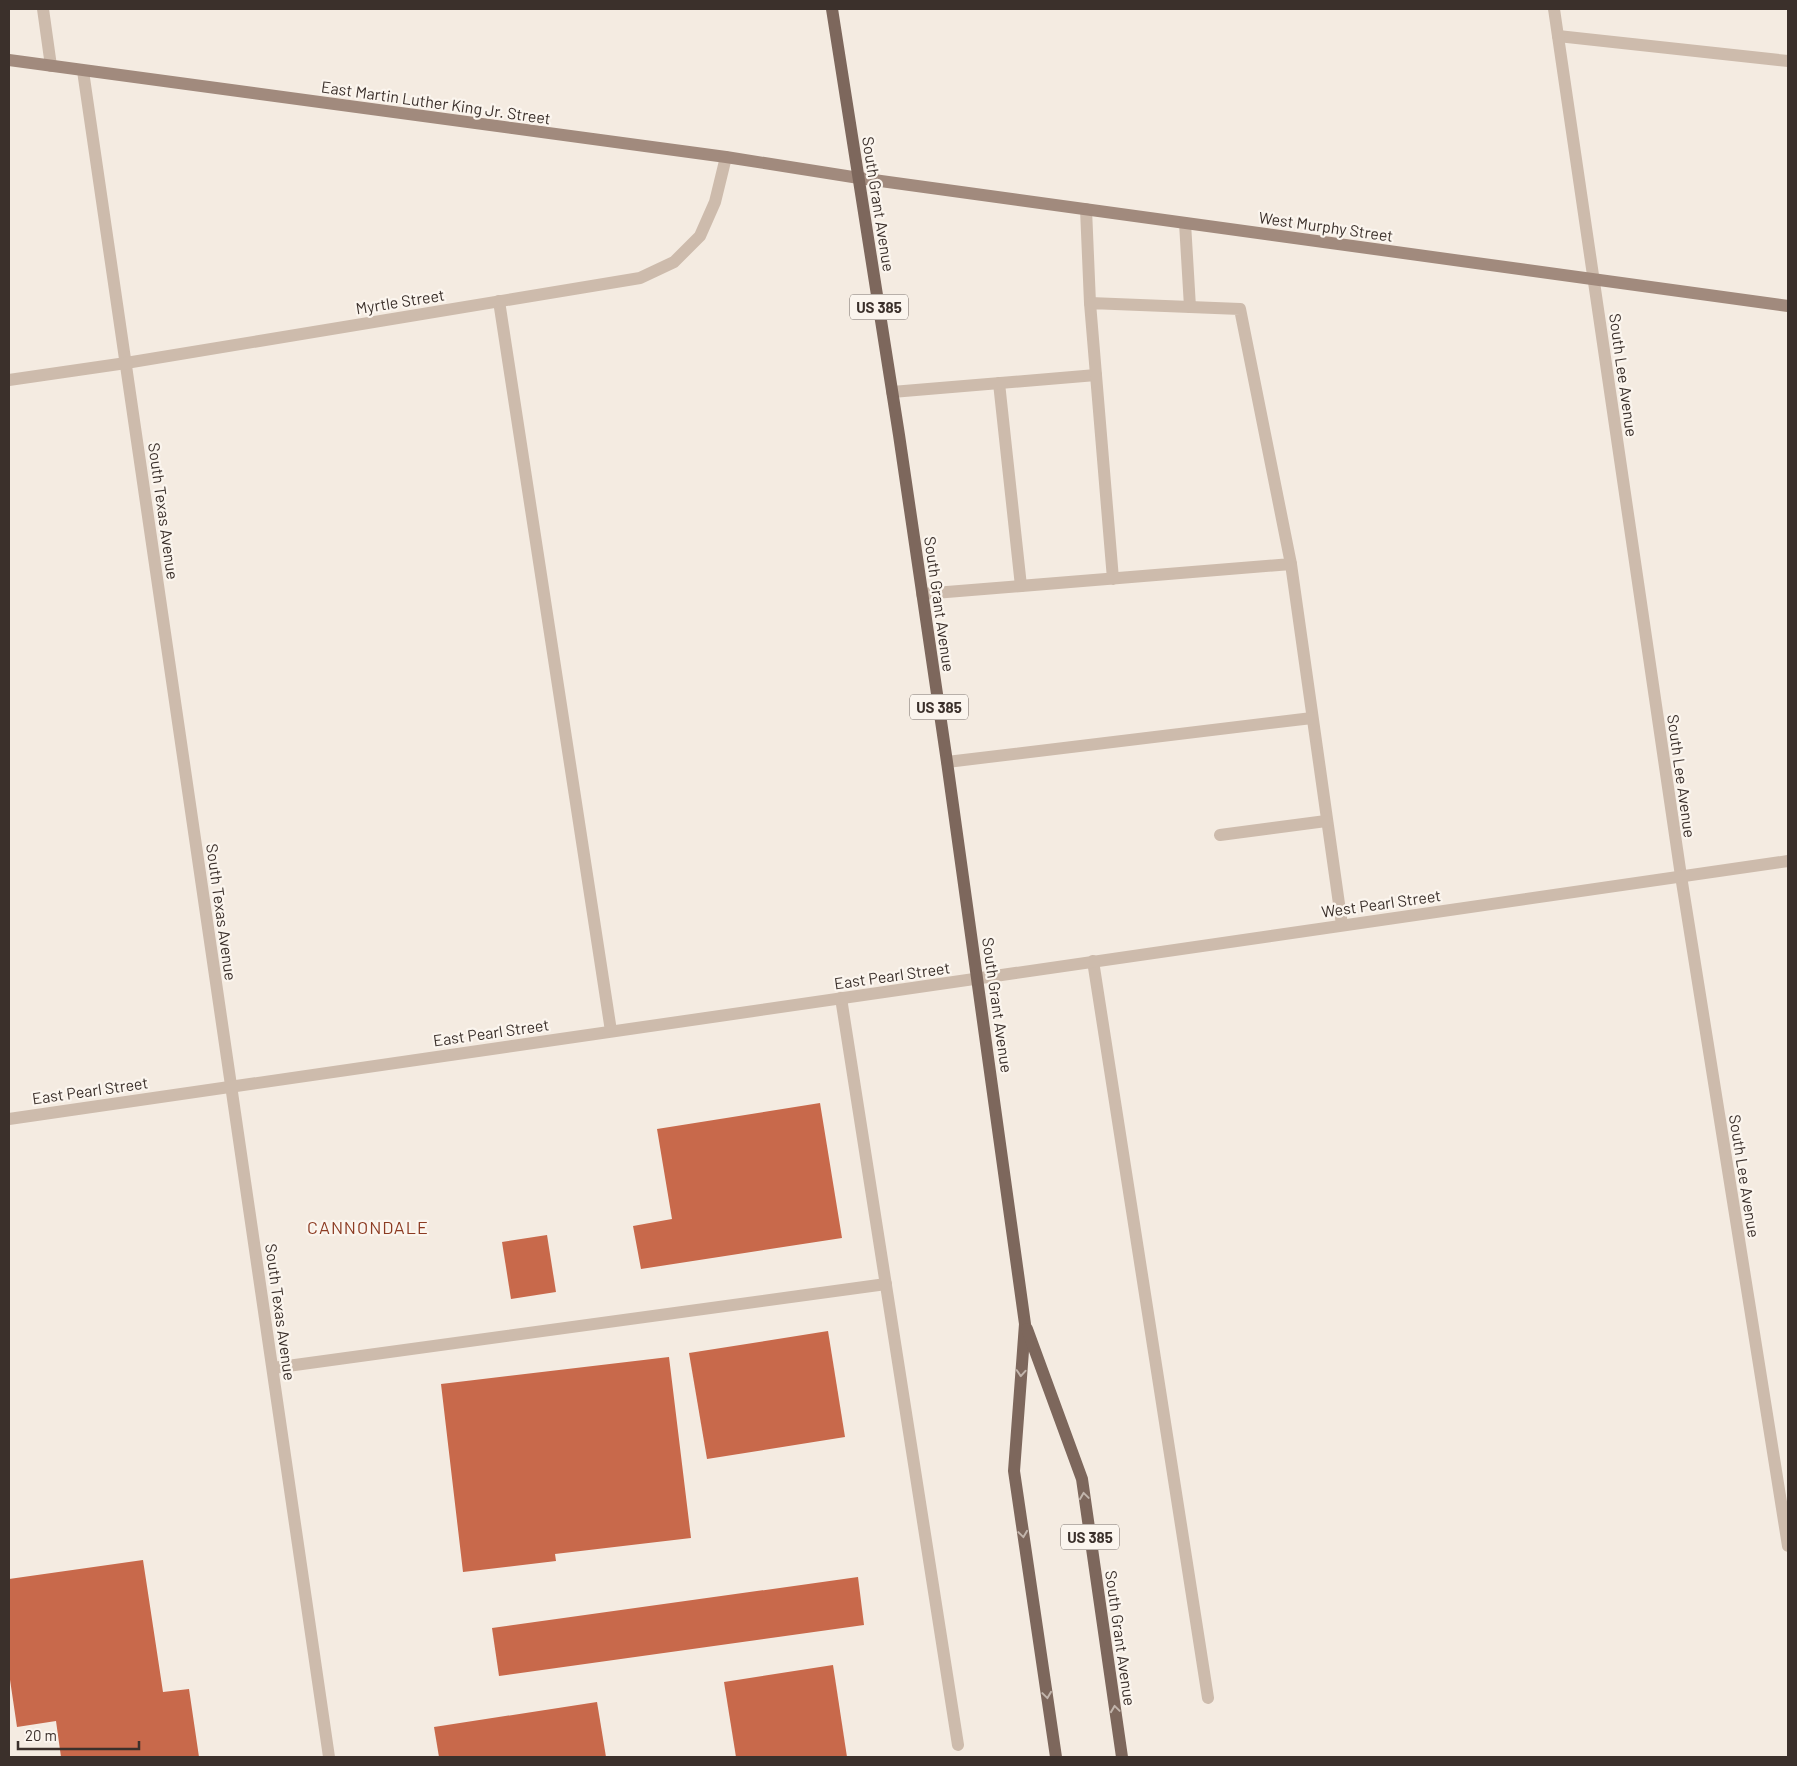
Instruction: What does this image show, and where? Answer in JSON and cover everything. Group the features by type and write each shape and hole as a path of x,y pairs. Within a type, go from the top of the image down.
{"main road":[{"name":"South Grant Avenue","path":"832,9 947,762 1025,1324 1014,1471 1056,1757"},
{"name":"South Grant Avenue","path":"1025,1324 1082,1479 1122,1757"}],"street":[{"path":"43,9 51,66"},
{"name":"South Lee Avenue","path":"1554,9 1681,876 1788,1546"},
{"path":"1558,36 1788,61"},
{"name":"East Martin Luther King Jr. Street","path":"9,60 726,157 859,178"},
{"name":"South Texas Avenue","path":"83,71 329,1757"},
{"name":"Myrtle Street","path":"9,380 126,363 640,278 674,262 700,236 715,202 726,157"},
{"name":"West Murphy Street","path":"859,178 1788,306"},
{"path":"1086,209 1090,303 1113,578"},
{"path":"1185,223 1190,307"},
{"path":"499,301 611,1031"},
{"path":"1090,303 1240,309 1290,564 1342,926"},
{"path":"892,392 1096,375"},
{"path":"999,383 1021,586"},
{"path":"922,594 1290,564"},
{"path":"947,762 1312,718"},
{"path":"1220,835 1326,821"},
{"name":"West Pearl Street","path":"978,979 1788,861"},
{"path":"1093,961 1208,1698"},
{"name":"East Pearl Street","path":"9,1119 978,979"},
{"path":"841,998 958,1745"},
{"path":"273,1368 886,1284"}],"building":[{"path":"820,1103 842,1238 641,1269 633,1226 672,1219 657,1129"},
{"path":"547,1235 556,1292 511,1299 502,1242"},
{"path":"828,1331 845,1437 707,1459 689,1353"},
{"path":"669,1357 691,1538 555,1554 556,1561 463,1572 441,1384"},
{"path":"143,1560 163,1692 189,1689 199,1757 61,1757 56,1721 17,1727 9,1673 9,1579"},
{"path":"858,1577 864,1625 499,1676 492,1628"},
{"path":"833,1665 847,1757 736,1757 724,1682"},
{"path":"597,1702 606,1757 439,1757 434,1727"}],"district":[{"name":"CANNONDALE","path":"368,1227"}]}
